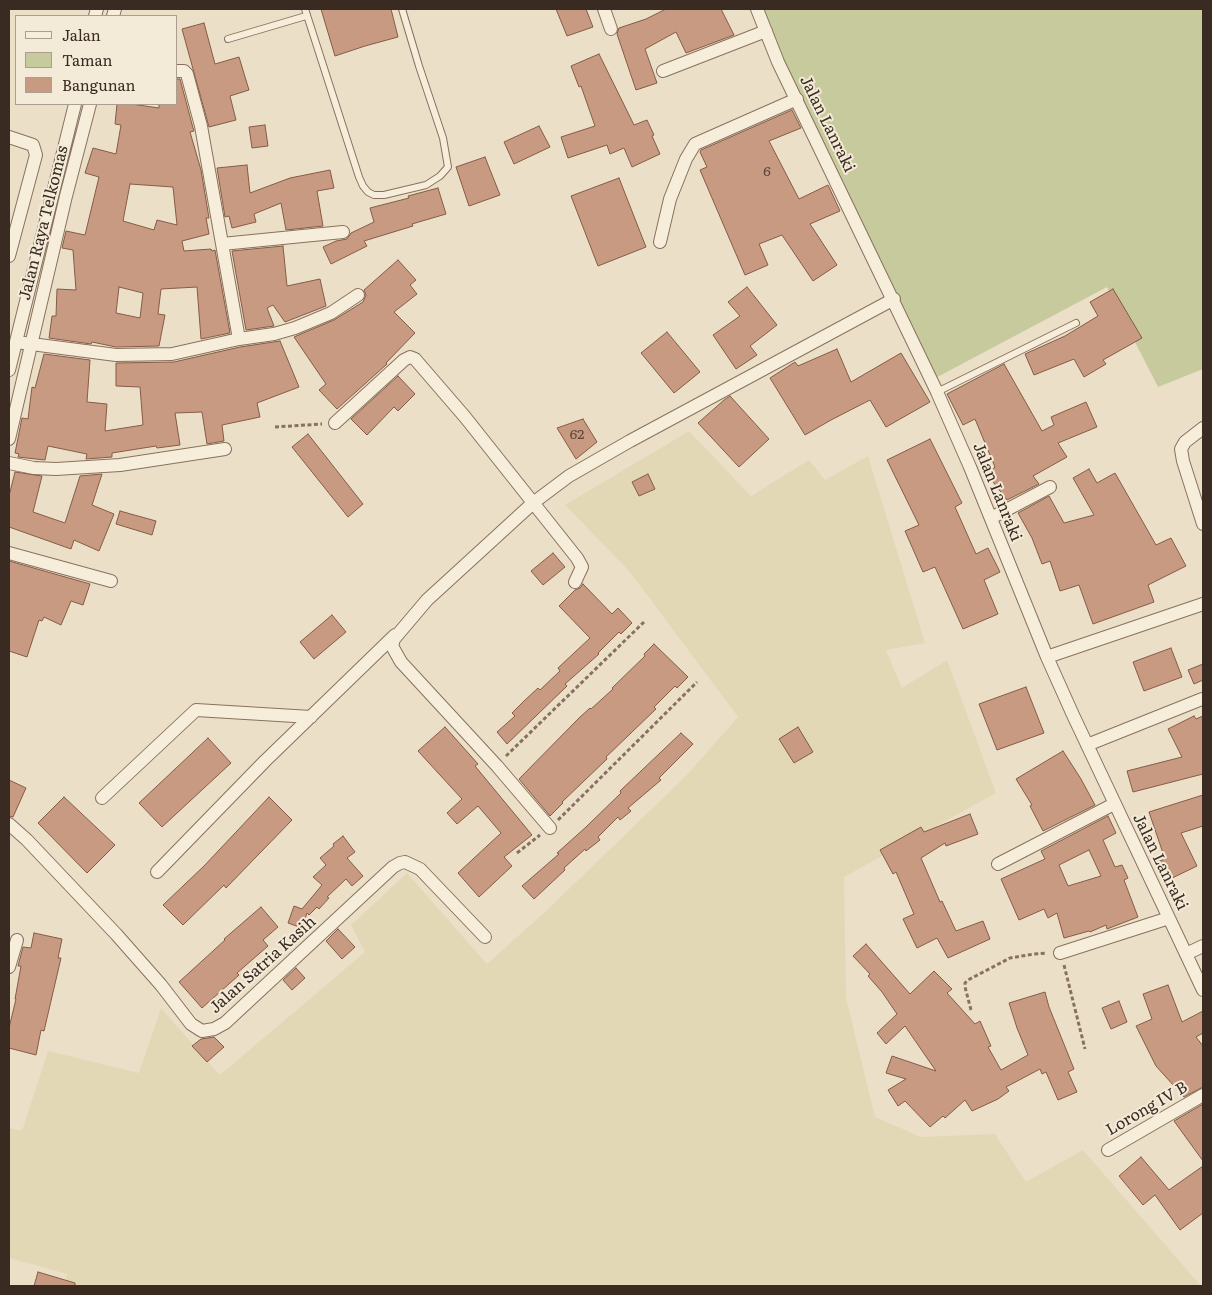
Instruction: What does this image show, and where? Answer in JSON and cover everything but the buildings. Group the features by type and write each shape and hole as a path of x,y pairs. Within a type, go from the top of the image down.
{"street":[{"path":"604,9 611,29"},
{"name":"Jalan Lanraki","path":"757,9 778,62 798,99 937,392 991,518 1047,657 1114,804 1203,990"},
{"path":"663,71 766,30"},
{"path":"178,71 186,72 190,81 201,126 239,339"},
{"path":"660,242 670,199 686,159 695,144 798,99"},
{"name":"Jalan Raya Telkomas","path":"9,370 75,105"},
{"name":"Jalan Raya Telkomas","path":"9,438 66,196 90,105"},
{"path":"9,137 33,146 36,154 9,256"},
{"path":"222,244 343,232"},
{"path":"16,342 116,355 155,355 188,351 239,339 274,334 312,322 331,313 358,294"},
{"path":"157,872 266,761 399,632 427,600 533,502 568,476 630,441 894,299"},
{"path":"335,422 404,360 410,357 415,359 464,416 581,564 581,571 575,582"},
{"path":"1203,428 1185,442 1181,449 1203,524"},
{"path":"9,463 34,468 56,469 120,464 225,449"},
{"path":"991,518 1050,487"},
{"path":"9,553 111,581"},
{"path":"1047,657 1203,604"},
{"path":"399,632 392,646 395,654 497,766 550,828"},
{"path":"1087,745 1202,698"},
{"path":"102,798 196,710 311,717"},
{"path":"998,864 1114,804"},
{"name":"Jalan Satria Kasih","path":"9,824 27,840 116,934 161,985 191,1024 202,1031 218,1028 225,1023 394,867 405,862 420,869 485,937"},
{"path":"1060,953 1169,918"},
{"path":"9,967 17,940"},
{"path":"1186,954 1203,946"},
{"name":"Lorong IV B","path":"1108,1150 1203,1095"}],"lane":[{"path":"228,39 306,12 359,177 368,192 374,195 384,195 426,185 440,176 448,167 443,138 402,9"},
{"path":"937,392 1076,322"}],"path":[{"path":"275,427 308,425"},
{"path":"497,766 644,622"},
{"path":"517,853 550,828 697,682"},
{"path":"971,1010 965,987 965,983 968,980 1010,958 1034,954 1060,953 1085,1049"}],"shaded area":[{"path":"689,431 751,496 809,460 825,480 868,456 925,643 886,650 902,688 947,660 996,793 844,877 846,998 875,1117 921,1137 995,1134 1026,1182 1083,1150 1201,1286 64,1286 67,1274 9,1258 9,1128 22,1131 48,1051 139,1073 161,1008 220,1075 365,952 351,925 407,873 487,964 546,911 687,775 738,717 630,572 565,505"}],"green space":[{"path":"762,9 1203,9 1203,369 1158,387 1107,287 926,383 794,92"}]}
